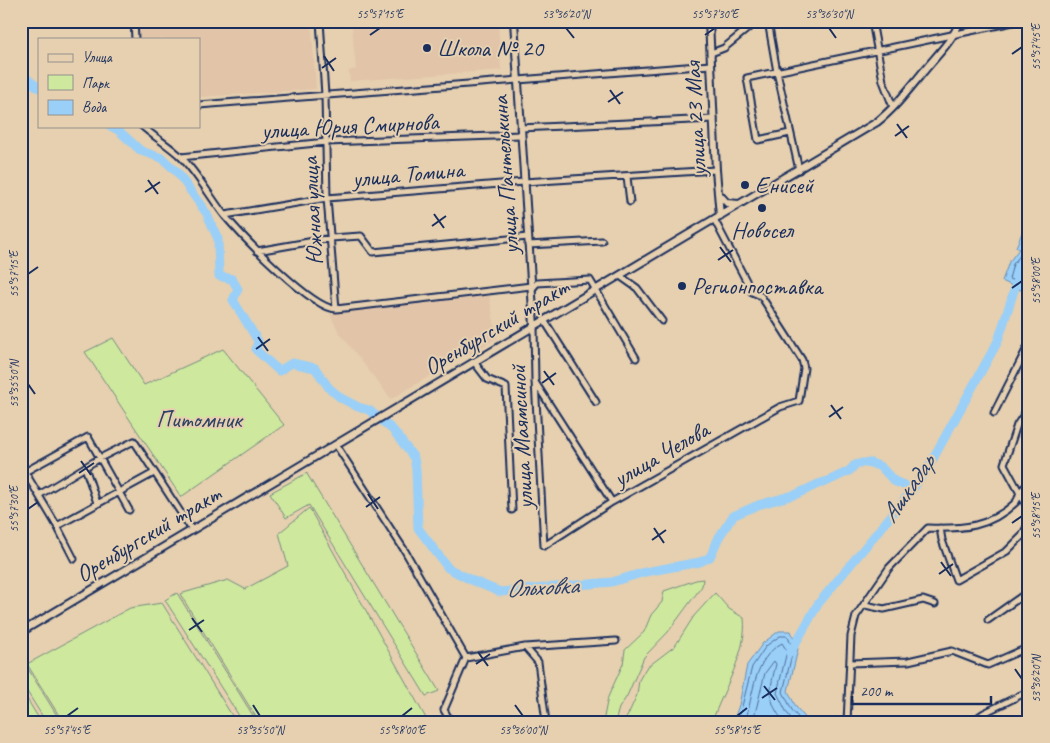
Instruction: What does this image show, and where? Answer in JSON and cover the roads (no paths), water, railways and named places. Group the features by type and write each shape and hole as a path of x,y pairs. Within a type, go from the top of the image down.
{"main road":[{"name":"улица Пантелькина","path":"514,21 534,326"},
{"name":"улица 23 Мая","path":"709,21 718,193 717,218"},
{"name":"Оренбургский тракт","path":"21,632 876,122 893,107 954,35 960,21"},
{"path":"718,193 728,203 740,204"}],"street":[{"path":"134,21 135,38"},
{"name":"Южная улица","path":"320,21 325,95 327,198 336,309"},
{"path":"711,53 724,48 757,21"},
{"path":"768,21 798,170"},
{"path":"872,21 883,82 893,107"},
{"path":"790,134 758,140 747,78 1018,21"},
{"path":"200,105 712,65"},
{"path":"520,128 714,119"},
{"path":"145,128 181,157 225,215 257,251 316,302 327,308 336,309 531,288 536,283 590,280 636,358"},
{"name":"улица Юрия Смирнова","path":"181,157 326,142 520,135"},
{"name":"улица Томина","path":"225,215 327,198 524,182 716,170"},
{"path":"627,177 630,202"},
{"name":"улица Челова","path":"544,546 612,502 780,407 799,401 804,368 802,360 761,296 752,292 717,218"},
{"path":"257,251 330,238 361,236 373,252 528,237"},
{"path":"528,245 602,241"},
{"path":"620,276 637,288 662,321"},
{"path":"544,320 596,402"},
{"name":"улица Маямсиной","path":"534,326 534,381 544,546"},
{"path":"994,413 1029,344"},
{"path":"474,362 487,379 506,387 512,510"},
{"path":"534,381 612,502"},
{"path":"1029,407 1017,425 1004,464 1029,510"},
{"path":"74,559 39,495 23,473 88,436 129,510"},
{"path":"39,495 100,458 134,441 192,530"},
{"path":"336,444 405,551 466,658"},
{"path":"85,467 97,503"},
{"path":"57,526 154,473"},
{"path":"848,722 851,636 856,616 889,568 928,528 964,528 984,524 1015,503 1020,493 1029,483"},
{"path":"940,528 942,540 956,580 1007,551 1022,536 1029,523"},
{"path":"988,620 1029,591"},
{"path":"865,605 884,609 923,600 935,604"},
{"path":"466,658 525,647 616,641"},
{"path":"525,647 538,662 546,722"},
{"path":"850,664 908,661 952,651 988,665 1029,647"},
{"path":"451,722 444,710 466,658"},
{"path":"971,722 984,712 1029,691"}],"water":[{"path":"1029,216 1029,269 1024,280 1025,292 1002,281 1009,262 1019,249 1016,247"},
{"path":"779,631 791,631 798,649 788,691 796,707 809,722 733,722 739,705 747,665 763,643"}],"waterway":[{"name":"Ольховка","path":"21,74 38,87"},
{"name":"Ольховка","path":"114,128 141,151 162,158 177,172 207,214 218,239 219,276 232,279 238,289 233,300 258,341 256,350 279,371 292,363 315,368 329,388 341,398 358,407 369,410 393,430 414,458 418,528 448,568 471,580 500,592 612,582 645,572 700,562 710,557 719,537 733,516 758,505 797,494 849,471 855,465 862,463 871,463 881,467 894,481 913,489"},
{"name":"Ашкадар","path":"790,653 818,604 913,489 930,464 998,341 1018,278"}],"place":[{"name":"Школа № 20","path":"427,48"},
{"name":"Енисей","path":"745,185"},
{"name":"Новосел","path":"762,208"},
{"name":"Регионпоставка","path":"682,286"}],"park label":[{"name":"Питомник","path":"199,419"}]}
